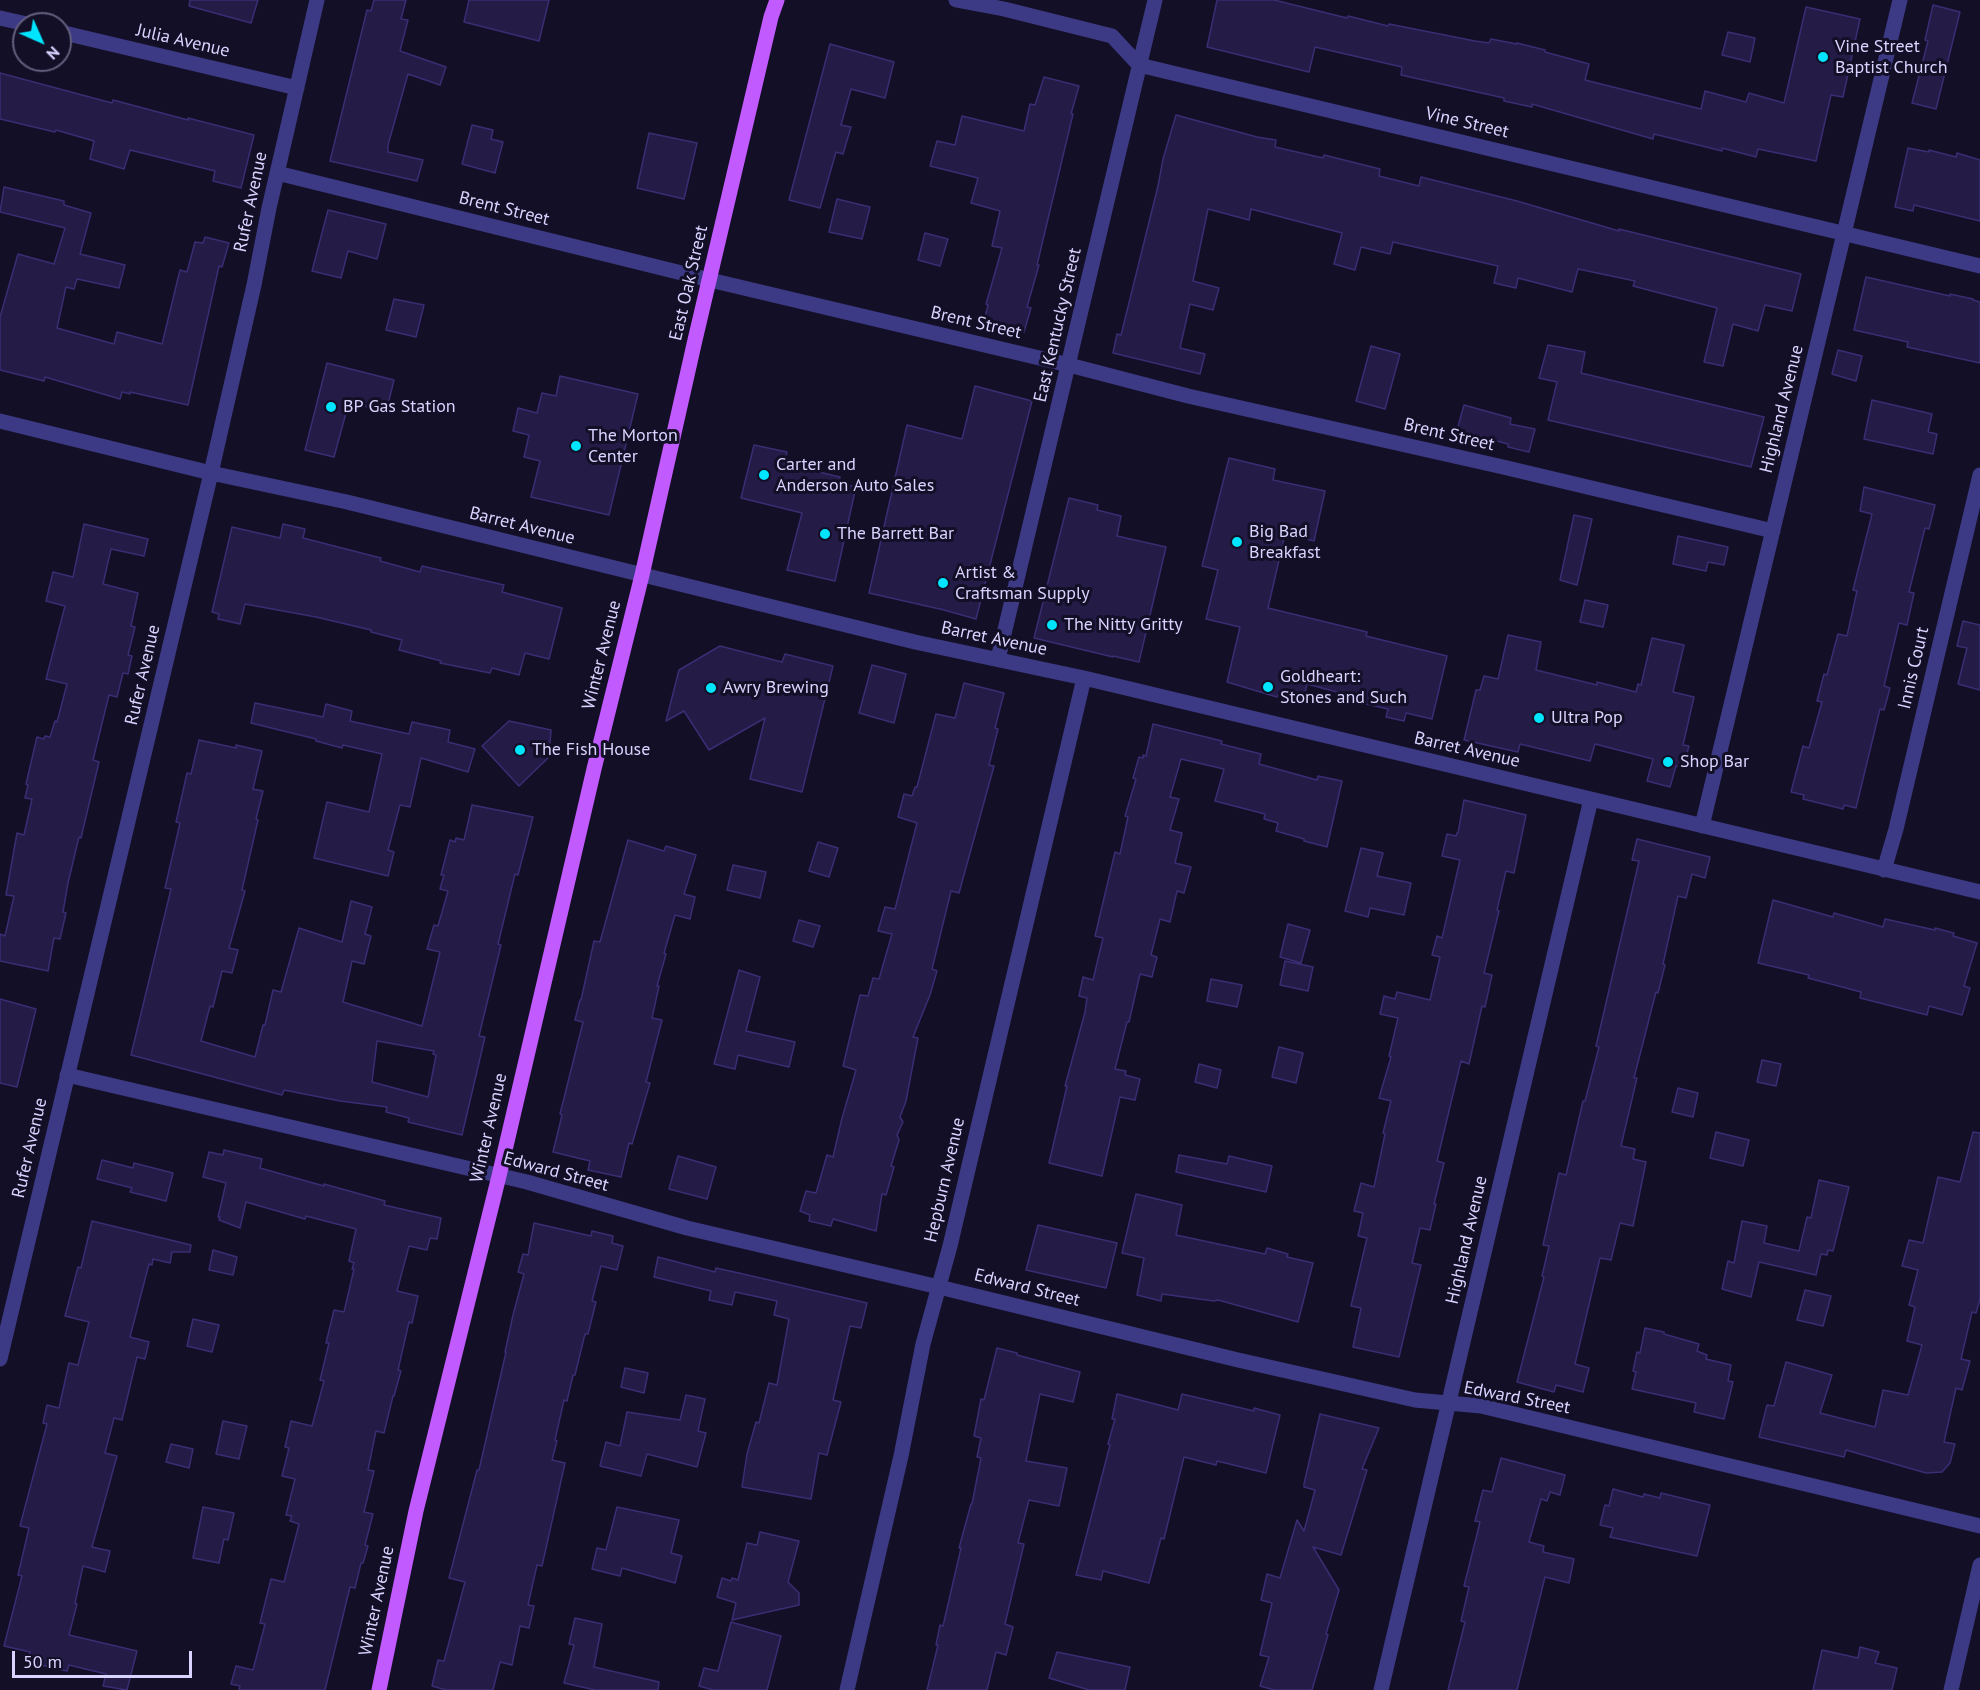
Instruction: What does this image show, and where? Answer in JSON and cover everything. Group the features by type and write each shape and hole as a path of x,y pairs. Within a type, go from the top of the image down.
{"main road":[{"name":"East Oak Street","path":"642,575 771,17 777,0"},
{"name":"Winter Avenue","path":"378,1690 416,1511 499,1176 642,575"}],"street":[{"name":"Rufer Avenue","path":"0,1359 211,472 317,0"},
{"path":"956,0 1004,9 1112,36 1139,65"},
{"name":"East Kentucky Street","path":"998,659 1155,0"},
{"name":"Highland Avenue","path":"1702,826 1900,0"},
{"name":"Julia Avenue","path":"72,35 297,88"},
{"name":"Vine Street","path":"1139,65 1980,266"},
{"name":"Brent Street","path":"277,173 710,280 1069,365 1188,396 1773,531"},
{"name":"Barret Avenue","path":"0,421 347,502 915,642 1084,678 1980,892"},
{"name":"Innis Court","path":"1884,870 1896,830 1980,475"},
{"name":"Hepburn Avenue","path":"847,1690 901,1456 923,1344 939,1287 1084,678"},
{"name":"Highland Avenue","path":"1382,1690 1591,800"},
{"name":"Edward Street","path":"67,1075 527,1182 687,1228 1238,1360 1415,1400 1481,1406 1980,1526"},
{"path":"1951,1690 1980,1565"}],"building":[{"path":"190,0 258,0 251,23 189,6"},
{"path":"374,0 406,0 401,19 408,20 400,51 446,67 440,85 408,74 388,145 388,152 423,160 417,181 330,161 367,10 371,11"},
{"path":"469,0 549,0 539,41 464,22"},
{"path":"1217,0 1274,0 1388,26 1389,24 1489,43 1491,39 1517,43 1589,64 1585,80 1701,109 1705,91 1746,102 1749,93 1784,103 1806,7 1860,19 1843,97 1831,95 1816,161 1758,149 1756,157 1654,134 1653,139 1532,104 1532,107 1504,101 1504,98 1401,75 1402,67 1315,47 1309,72 1207,47"},
{"path":"1933,5 1960,12 1936,109 1912,103 1928,41 1925,40"},
{"path":"1728,32 1755,38 1750,62 1722,55"},
{"path":"830,44 894,62 885,98 851,89 841,125 851,127 843,154 836,152 820,208 789,200"},
{"path":"0,73 112,103 113,100 254,135 241,188 213,181 215,171 130,150 124,169 90,159 94,141 56,130 55,132 0,119"},
{"path":"1044,77 1079,86 1037,265 1039,265 1027,307 1031,308 1024,332 984,321 988,305 986,304 1002,248 992,246 1000,211 971,203 978,178 930,166 937,141 955,145 962,116 1024,131 1030,104 1035,105"},
{"path":"1176,115 1276,140 1275,147 1323,158 1324,155 1380,169 1379,176 1419,186 1421,177 1517,201 1619,231 1619,229 1801,274 1792,311 1765,305 1758,331 1733,324 1723,366 1704,362 1717,308 1633,286 1635,281 1578,269 1572,292 1518,278 1516,288 1494,283 1498,266 1393,242 1390,254 1361,247 1355,270 1334,264 1342,233 1251,209 1249,220 1208,209 1193,281 1219,288 1213,310 1190,304 1180,348 1205,354 1200,374 1113,353 1117,334 1121,335 1163,159"},
{"path":"472,125 493,130 491,139 503,142 495,173 462,164"},
{"path":"649,133 697,143 684,199 637,188"},
{"path":"1908,148 1929,152 1929,150 1956,157 1957,153 1980,160 1980,221 1914,205 1913,211 1895,207"},
{"path":"4,187 64,201 64,205 91,213 80,254 125,265 119,288 77,279 74,289 66,287 57,328 114,344 117,332 162,344 180,270 187,272 195,242 203,243 205,237 229,243 222,267 219,266 188,405 130,392 130,394 122,392 120,399 45,377 44,381 0,370 0,317 18,254 54,264 65,228 0,212"},
{"path":"837,199 870,207 862,239 829,232"},
{"path":"328,210 386,224 377,259 348,251 341,278 312,271"},
{"path":"925,233 948,239 940,266 918,260"},
{"path":"1866,277 1980,302 1980,363 1907,347 1908,342 1854,330"},
{"path":"394,299 424,305 416,337 386,330"},
{"path":"1548,345 1585,352 1581,373 1764,417 1751,467 1548,420 1557,382 1539,378"},
{"path":"1371,346 1400,354 1385,409 1356,401"},
{"path":"1838,350 1862,356 1856,381 1832,374"},
{"name":"BP Gas Station","path":"327,363 394,380 386,412 349,402 334,457 305,450"},
{"name":"The Morton Center","path":"560,376 638,394 609,515 531,497 540,461 524,457 529,435 513,431 518,408 537,413 542,393 556,396"},
{"path":"975,386 1032,401 976,619 869,593 907,425 962,439"},
{"path":"1872,400 1932,414 1928,432 1937,434 1933,454 1864,439"},
{"path":"1464,405 1511,418 1510,424 1535,429 1529,452 1457,430"},
{"name":"The Barrett Bar","path":"754,445 787,452 785,464 840,477 839,483 856,487 835,581 787,570 802,513 741,498"},
{"path":"1229,458 1275,469 1273,480 1325,491 1314,541 1285,534 1268,608 1367,632 1366,636 1447,656 1432,719 1406,713 1404,721 1386,717 1388,709 1362,703 1363,699 1307,684 1303,701 1278,695 1277,697 1227,682 1240,627 1206,619 1218,570 1202,566"},
{"path":"1864,487 1935,505 1929,529 1925,528 1909,592 1914,593 1907,625 1899,623 1884,686 1890,688 1884,710 1880,709 1856,808 1844,805 1843,809 1803,799 1804,795 1791,792 1803,746 1809,748 1822,702 1817,701 1838,634 1847,636 1857,591 1853,590 1872,514 1860,511"},
{"path":"1069,498 1098,505 1097,510 1121,516 1117,536 1166,547 1139,662 1034,638"},
{"path":"1574,515 1592,519 1577,585 1560,580"},
{"path":"84,524 148,539 144,556 111,549 103,584 138,593 131,626 135,627 128,655 132,656 128,674 123,673 117,697 109,695 93,760 99,762 68,883 63,912 66,913 60,939 54,938 48,971 0,961 0,934 5,936 14,896 6,895 17,833 24,835 32,799 25,798 28,785 26,784 37,737 44,739 45,736 50,737 55,721 57,722 67,684 46,679 65,606 46,601 53,572 73,577"},
{"path":"283,524 305,529 303,538 381,558 380,561 420,572 422,566 504,585 502,592 562,608 549,659 525,653 519,675 492,668 490,673 440,663 441,661 399,650 402,640 316,617 245,604 240,624 218,619 219,614 212,612 232,527 280,538"},
{"path":"1678,536 1728,547 1724,565 1708,562 1706,571 1673,564"},
{"path":"1585,600 1608,605 1603,627 1580,622"},
{"path":"1963,621 1980,625 1980,690 1958,684 1967,648 1957,646"},
{"path":"1508,635 1541,642 1536,670 1636,692 1638,684 1641,685 1652,638 1684,645 1673,692 1694,697 1683,745 1689,746 1683,768 1676,766 1670,787 1647,781 1653,759 1595,744 1590,761 1520,744 1518,752 1464,740 1476,690 1480,690 1484,676 1498,679"},
{"path":"720,646 782,662 785,654 833,666 802,792 750,779 765,718 709,750 684,711 666,721 679,670"},
{"path":"872,665 906,674 894,723 859,713"},
{"path":"964,683 1004,693 989,765 994,766 959,893 951,891 932,969 937,971 913,1037 918,1038 906,1101 900,1117 903,1122 897,1135 899,1140 891,1166 894,1167 886,1195 882,1194 876,1231 833,1219 831,1226 809,1221 810,1215 800,1211 806,1191 816,1193 827,1155 833,1157 856,1070 843,1066 860,995 868,996 873,978 879,979 892,934 878,931 885,907 895,909 917,823 898,817 904,794 912,796 917,787 936,714 955,718"},
{"path":"255,703 323,717 326,704 352,711 350,721 409,734 412,722 450,730 448,742 475,749 468,772 421,758 410,807 400,805 388,850 394,852 388,876 314,858 327,802 369,812 382,754 343,745 342,748 251,723"},
{"path":"509,721 551,730 549,757 519,786 482,746"},
{"path":"1153,724 1222,741 1221,744 1261,754 1259,764 1317,780 1318,776 1342,781 1327,847 1276,831 1278,823 1264,819 1265,814 1215,801 1224,769 1181,759 1170,797 1179,799 1170,830 1182,833 1175,863 1191,867 1184,893 1177,891 1170,922 1160,919 1151,955 1157,957 1152,977 1140,974 1115,1069 1126,1071 1125,1075 1140,1079 1135,1100 1120,1097 1102,1176 1049,1163 1067,1086 1065,1086 1085,1012 1087,998 1079,996 1083,977 1093,980 1103,938 1095,936 1115,852 1120,854 1128,817 1125,816 1136,779 1133,778 1139,757 1146,756"},
{"path":"199,740 262,751 253,789 263,791 242,890 245,891 229,948 238,950 232,973 222,971 201,1041 255,1057 273,990 281,992 299,928 342,942 351,901 372,907 365,934 371,936 364,964 352,961 343,1002 422,1026 440,952 427,949 434,925 438,926 448,891 440,889 444,875 441,875 450,840 455,842 456,838 464,840 472,805 533,817 518,875 515,874 498,944 501,945 479,1036 485,1037 462,1135 408,1122 409,1118 386,1112 387,1107 284,1090 282,1095 131,1055 171,889 165,888 180,823 176,822 187,773 191,774","holes":["377,1041 434,1051 433,1054 436,1055 428,1097 372,1082"]},
{"path":"1464,800 1526,815 1514,873 1506,871 1497,910 1499,911 1484,973 1492,975 1485,1007 1482,1006 1469,1064 1461,1061 1437,1161 1444,1163 1430,1230 1420,1228 1412,1263 1421,1265 1399,1357 1353,1347 1361,1308 1351,1306 1367,1238 1358,1236 1363,1213 1354,1211 1361,1183 1374,1187 1391,1101 1379,1098 1391,1057 1389,1056 1398,1018 1380,1014 1384,996 1395,999 1397,992 1430,1000 1440,957 1432,955 1437,936 1442,938 1460,860 1442,856 1447,834 1456,836 1458,833"},
{"path":"1637,839 1710,857 1705,878 1692,874 1686,898 1678,896 1663,964 1665,965 1634,1078 1637,1078 1621,1146 1635,1149 1633,1159 1646,1162 1633,1226 1620,1223 1611,1260 1600,1258 1575,1364 1589,1368 1583,1392 1556,1385 1554,1392 1517,1382 1544,1277 1542,1276 1549,1246 1543,1245 1559,1173 1566,1175 1583,1101 1585,1101 1599,1047 1596,1046 1639,861 1632,860"},
{"path":"628,840 664,851 666,846 696,855 684,894 695,897 690,919 675,915 664,953 666,954 657,986 659,986 652,1018 662,1020 646,1082 650,1083 632,1144 629,1143 621,1177 588,1170 590,1161 553,1152 583,1022 575,1020 594,941 600,942"},
{"path":"818,842 838,848 829,877 809,871"},
{"path":"1361,848 1383,853 1377,876 1411,883 1404,915 1370,908 1368,917 1345,911"},
{"path":"733,865 766,872 760,898 727,890"},
{"path":"1773,900 1833,917 1834,913 1883,927 1885,919 1935,930 1935,928 1977,943 1964,986 1970,988 1962,1015 1929,1006 1927,1015 1860,998 1861,992 1808,978 1809,975 1758,963"},
{"path":"799,920 820,926 813,947 793,941"},
{"path":"1288,924 1310,930 1301,963 1280,957"},
{"path":"1285,961 1313,967 1308,991 1280,985"},
{"path":"739,970 760,977 746,1031 795,1042 789,1067 738,1055 735,1069 714,1064"},
{"path":"1211,979 1242,985 1237,1007 1207,1001"},
{"path":"0,999 36,1009 17,1087 0,1083"},
{"path":"1279,1047 1303,1053 1296,1083 1272,1077"},
{"path":"1762,1060 1781,1064 1776,1086 1757,1082"},
{"path":"1199,1064 1221,1070 1217,1088 1195,1082"},
{"path":"1678,1088 1698,1093 1693,1117 1672,1112"},
{"path":"1716,1132 1749,1140 1743,1166 1710,1158"},
{"path":"1973,1132 1980,1133 1980,1299 1976,1313 1972,1312 1961,1359 1970,1361 1962,1390 1956,1388 1944,1442 1955,1444 1950,1463 1942,1472 1926,1473 1846,1450 1844,1457 1759,1437 1767,1405 1774,1406 1786,1362 1832,1375 1820,1413 1875,1427 1883,1390 1908,1395 1922,1345 1907,1341 1915,1307 1909,1305 1918,1270 1902,1266 1909,1240 1923,1243 1938,1177 1960,1182"},
{"path":"224,1150 262,1159 260,1168 385,1201 384,1205 441,1218 437,1239 430,1238 427,1250 409,1246 397,1291 418,1296 412,1323 409,1322 398,1370 401,1371 384,1433 376,1431 368,1470 374,1471 364,1512 373,1514 365,1545 368,1546 355,1588 350,1587 325,1690 239,1690 240,1686 231,1684 236,1666 253,1670 265,1624 260,1623 271,1579 284,1582 299,1524 290,1521 292,1516 286,1515 295,1479 282,1476 289,1448 285,1447 291,1421 312,1426 324,1381 320,1380 334,1310 344,1312 354,1269 352,1269 354,1263 349,1261 356,1229 306,1216 305,1219 246,1202 240,1228 219,1220 226,1183 203,1177 209,1152 223,1155"},
{"path":"1179,1155 1227,1164 1229,1156 1272,1166 1266,1192 1176,1172"},
{"path":"678,1156 716,1167 707,1199 669,1189"},
{"path":"102,1160 133,1168 134,1163 173,1173 166,1201 130,1192 132,1188 97,1179"},
{"path":"1819,1180 1849,1187 1833,1251 1828,1250 1827,1255 1821,1254 1816,1275 1759,1262 1751,1297 1722,1289 1728,1261 1734,1263 1742,1221 1767,1226 1764,1243 1799,1251 1807,1217 1811,1218"},
{"path":"1136,1194 1182,1205 1176,1235 1265,1254 1267,1248 1288,1254 1287,1257 1313,1263 1298,1322 1218,1300 1162,1294 1161,1301 1137,1295 1144,1258 1122,1253"},
{"path":"92,1221 191,1245 190,1252 172,1252 170,1263 153,1259 152,1265 149,1264 130,1337 149,1342 145,1359 137,1357 122,1420 114,1418 105,1453 117,1456 92,1547 110,1551 105,1572 83,1566 69,1635 137,1651 127,1690 103,1686 106,1674 69,1665 67,1671 28,1662 30,1652 4,1646 22,1576 18,1575 29,1528 20,1526 47,1424 43,1423 47,1405 59,1408 69,1363 78,1365 89,1322 65,1316 78,1267 81,1268"},
{"path":"534,1223 591,1236 592,1231 613,1236 612,1243 623,1246 617,1270 601,1266 592,1301 596,1302 588,1334 585,1334 567,1401 564,1400 552,1460 565,1463 542,1566 537,1565 528,1605 534,1606 529,1628 520,1626 512,1665 500,1662 493,1690 446,1690 432,1686 438,1660 444,1661 465,1582 449,1578 477,1470 479,1470 524,1274 518,1272 523,1254 528,1255"},
{"path":"1038,1225 1117,1243 1106,1288 1026,1270"},
{"path":"213,1250 237,1257 233,1275 209,1270"},
{"path":"658,1257 715,1272 716,1268 867,1303 861,1328 850,1326 833,1400 841,1402 827,1455 819,1453 811,1499 742,1487 747,1454 756,1422 759,1423 769,1383 777,1385 789,1319 774,1315 777,1301 735,1292 732,1305 709,1300 711,1291 654,1277"},
{"path":"1805,1290 1831,1296 1823,1326 1797,1320"},
{"path":"193,1319 219,1325 212,1352 187,1346"},
{"path":"1645,1328 1699,1344 1697,1351 1707,1355 1706,1359 1731,1365 1728,1381 1733,1382 1724,1419 1694,1412 1696,1403 1632,1389 1637,1352 1640,1353"},
{"path":"997,1348 1080,1372 1073,1402 1040,1394 1026,1461 1067,1468 1059,1506 1029,1500 1018,1543 1024,1544 1005,1624 1013,1627 1006,1655 996,1652 987,1690 927,1690 938,1645 936,1645 940,1625 943,1626 961,1548 959,1548 972,1504 981,1458 977,1457 981,1438 974,1436 981,1399 984,1400"},
{"path":"625,1368 648,1373 644,1393 621,1387"},
{"path":"1117,1394 1178,1410 1182,1394 1280,1415 1266,1473 1217,1461 1216,1465 1184,1457 1164,1539 1161,1538 1149,1583 1103,1571 1101,1580 1076,1575 1110,1445 1108,1444 1115,1419 1112,1419"},
{"path":"686,1395 705,1399 698,1431 706,1433 697,1467 647,1454 641,1476 600,1466 606,1442 620,1446 627,1412 680,1420"},
{"path":"1320,1414 1379,1428 1362,1469 1367,1470 1341,1555 1313,1547 1339,1590 1312,1690 1274,1690 1260,1686 1269,1657 1260,1655 1272,1603 1261,1600 1267,1574 1280,1578 1297,1520 1304,1531 1315,1490 1304,1487 1304,1484"},
{"path":"223,1421 247,1426 239,1459 216,1454"},
{"path":"171,1444 193,1449 189,1468 166,1462"},
{"path":"1501,1458 1565,1475 1560,1495 1550,1492 1547,1501 1541,1499 1529,1542 1544,1546 1543,1552 1574,1559 1569,1583 1545,1577 1517,1690 1448,1690 1465,1622 1461,1621 1469,1587 1464,1586 1480,1522 1475,1521 1483,1490 1492,1492"},
{"path":"1613,1489 1643,1497 1644,1494 1660,1498 1661,1493 1710,1505 1697,1556 1610,1537 1613,1528 1600,1525 1605,1505 1609,1506"},
{"path":"203,1507 234,1513 228,1540 224,1539 219,1563 193,1558"},
{"path":"617,1507 679,1520 671,1553 682,1556 675,1583 622,1568 620,1576 592,1569 597,1548 606,1550"},
{"path":"760,1532 799,1541 788,1582 799,1593 799,1605 732,1620 736,1603 717,1597 722,1578 731,1581 732,1578 738,1580 747,1543 757,1545"},
{"path":"575,1618 602,1624 594,1667 659,1682 658,1690 595,1690 564,1683 574,1645 569,1644"},
{"path":"731,1622 781,1636 767,1690 713,1690 699,1686 704,1668 718,1671"},
{"path":"1860,1647 1879,1652 1875,1663 1897,1668 1892,1690 1813,1690 1822,1650 1858,1658"},
{"path":"1057,1652 1130,1667 1125,1690 1089,1690 1049,1678"}],"place":[{"name":"Vine Street Baptist Church","path":"1823,57"},
{"name":"BP Gas Station","path":"331,407"},
{"name":"The Morton Center","path":"576,446"},
{"name":"Carter and Anderson Auto Sales","path":"764,475"},
{"name":"The Barrett Bar","path":"825,534"},
{"name":"Big Bad Breakfast","path":"1237,542"},
{"name":"Artist & Craftsman Supply","path":"943,583"},
{"name":"The Nitty Gritty","path":"1052,625"},
{"name":"Goldheart: Stones and Such","path":"1268,687"},
{"name":"Awry Brewing","path":"711,688"},
{"name":"Ultra Pop","path":"1539,718"},
{"name":"The Fish House","path":"520,750"},
{"name":"Shop Bar","path":"1668,762"}]}
